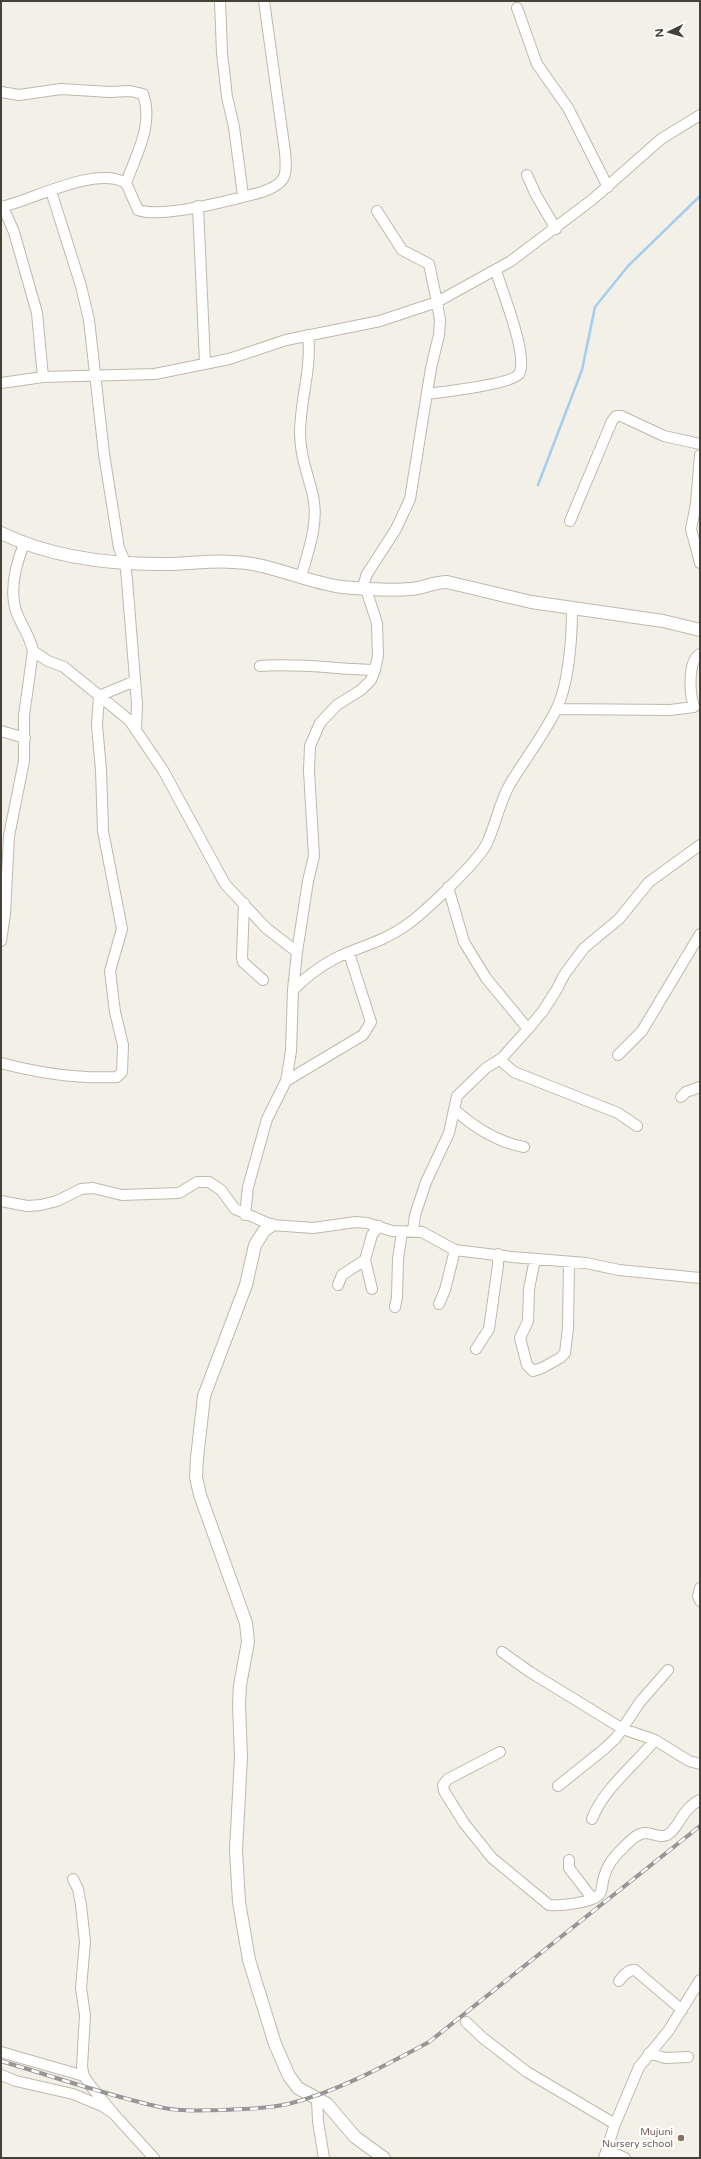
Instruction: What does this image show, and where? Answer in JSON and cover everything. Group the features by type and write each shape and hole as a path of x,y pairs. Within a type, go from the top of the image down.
{"street":[{"path":"220,1 222,53 227,97 234,127 244,196"},
{"path":"43,377 37,313 14,232 2,207 51,191 67,184 113,178 126,184 138,210 144,212 173,211 244,196 271,188 284,180 286,172 264,1"},
{"path":"517,8 537,64 568,108 608,187"},
{"path":"1,92 19,95 61,90 110,92 130,91 143,94 147,116 145,131 126,184"},
{"path":"1,383 43,377 155,374 230,359 286,340 380,321 437,302 496,271 556,229 608,187 661,138 700,115"},
{"path":"527,175 536,195 556,229"},
{"path":"51,191 81,286 89,322 94,376 116,529 119,548 125,562 135,681 136,728"},
{"path":"198,206 205,363"},
{"path":"245,1215 248,1187 267,1119 286,1080 293,1033 293,990 296,952 308,881 314,856 309,765 312,736 320,723 337,704 361,690 371,680 375,670 378,656 377,623 373,608 365,589 367,574 396,529 410,499 417,462 418,440 428,394 431,368 439,335 440,320 429,264 402,250 377,211"},
{"path":"428,394 452,392 494,383 515,378 519,374 522,357 514,324 496,271"},
{"path":"301,577 314,519 313,497 305,468 300,433 309,363 308,335"},
{"path":"570,521 612,421 616,416 620,416 664,436 700,444"},
{"path":"700,455 696,504 691,529 700,563"},
{"path":"1,533 24,544 75,556 125,562 161,564 234,562 262,565 317,583 365,589 410,589 438,582 447,582 497,595 572,609 663,621 700,630"},
{"path":"1,941 5,914 9,836 24,761 24,715 33,651 31,641 16,611 14,596 16,566 24,544"},
{"path":"293,990 334,959 382,940 404,927 420,915 478,856 487,844 496,816 510,784 533,751 556,709 570,647 572,609"},
{"path":"33,651 48,661 64,667 122,713 136,728 163,770 225,884 266,928 296,952"},
{"path":"556,709 670,710 697,707 691,690 692,666 700,654"},
{"path":"260,666 334,666 357,670 375,670"},
{"path":"99,696 135,681"},
{"path":"1,1062 35,1072 69,1076 117,1077 122,1072 123,1044 115,1012 110,971 122,929 103,831 101,770 97,725 99,696"},
{"path":"1,731 25,738"},
{"path":"413,1230 415,1216 426,1182 449,1133 457,1096 486,1068 500,1060 528,1029 543,1011 558,989 564,975 584,948 619,919 649,882 700,845"},
{"path":"448,887 464,942 486,978 528,1029"},
{"path":"244,903 243,962 263,980"},
{"path":"618,1055 642,1031 700,934"},
{"path":"286,1080 363,1035 371,1022 350,953"},
{"path":"500,1060 514,1072 618,1113 637,1126"},
{"path":"680,1097 686,1092 700,1087"},
{"path":"455,1110 483,1132 510,1144 524,1147"},
{"path":"1,1201 27,1206 40,1205 57,1201 81,1189 93,1188 122,1195 179,1193 197,1182 209,1182 221,1190 235,1209 245,1215 272,1225 313,1228 356,1222 379,1226 392,1231 402,1232 413,1230 422,1232 455,1250 700,1278"},
{"path":"272,1225 264,1232 255,1245 246,1285 204,1396 196,1477 205,1511 246,1623 248,1642 240,1685 239,1704 241,1757 236,1877 242,1924 254,1982 278,2050 289,2076 298,2088 317,2100 327,2104 355,2137 384,2158"},
{"path":"372,1289 365,1260 372,1235 379,1226"},
{"path":"395,1307 397,1297 398,1259 402,1232"},
{"path":"439,1304 445,1290 455,1250"},
{"path":"476,1349 489,1330 498,1265 498,1254"},
{"path":"535,1259 530,1289 528,1320 520,1338 527,1366 533,1371 537,1371 560,1358 565,1353 568,1328 569,1262"},
{"path":"338,1285 342,1275 365,1260"},
{"path":"700,1588 698,1596 700,1601"},
{"path":"502,1652 530,1672 622,1729 655,1740 689,1761 700,1764"},
{"path":"558,1786 603,1750 622,1729 640,1702 668,1670"},
{"path":"592,1819 596,1809 615,1782 637,1762 655,1740"},
{"path":"500,1752 479,1765 461,1772 444,1783 444,1791 492,1858 543,1902 549,1905 559,1906 592,1898 599,1894 607,1868 624,1847 641,1834 646,1833 655,1836 666,1835 671,1832 688,1807 700,1800"},
{"path":"569,1860 569,1868 592,1898"},
{"path":"73,1879 78,1889 85,1942 81,1988 85,2015 82,2067 84,2076 113,2113 154,2158"},
{"path":"619,1981 624,1974 631,1970 635,1970 682,2010"},
{"path":"625,2158 606,2154 615,2124 632,2081 649,2053 660,2042 682,2010 700,1980"},
{"path":"466,2022 483,2038 527,2072 615,2124"},
{"path":"1,2052 84,2076"},
{"path":"649,2053 665,2058 688,2058"},
{"path":"1,2075 73,2094 102,2106 113,2113"},
{"path":"317,2100 318,2121 324,2158"}],"waterway":[{"path":"538,485 582,370 595,307 628,266 700,196"}],"railway":[{"path":"1,2061 102,2092 143,2103 178,2110 221,2110 272,2107 288,2104 324,2093 360,2078 429,2042 700,1826"}],"place":[{"name":"Mujuni Nursery school","path":"681,2138"}]}
